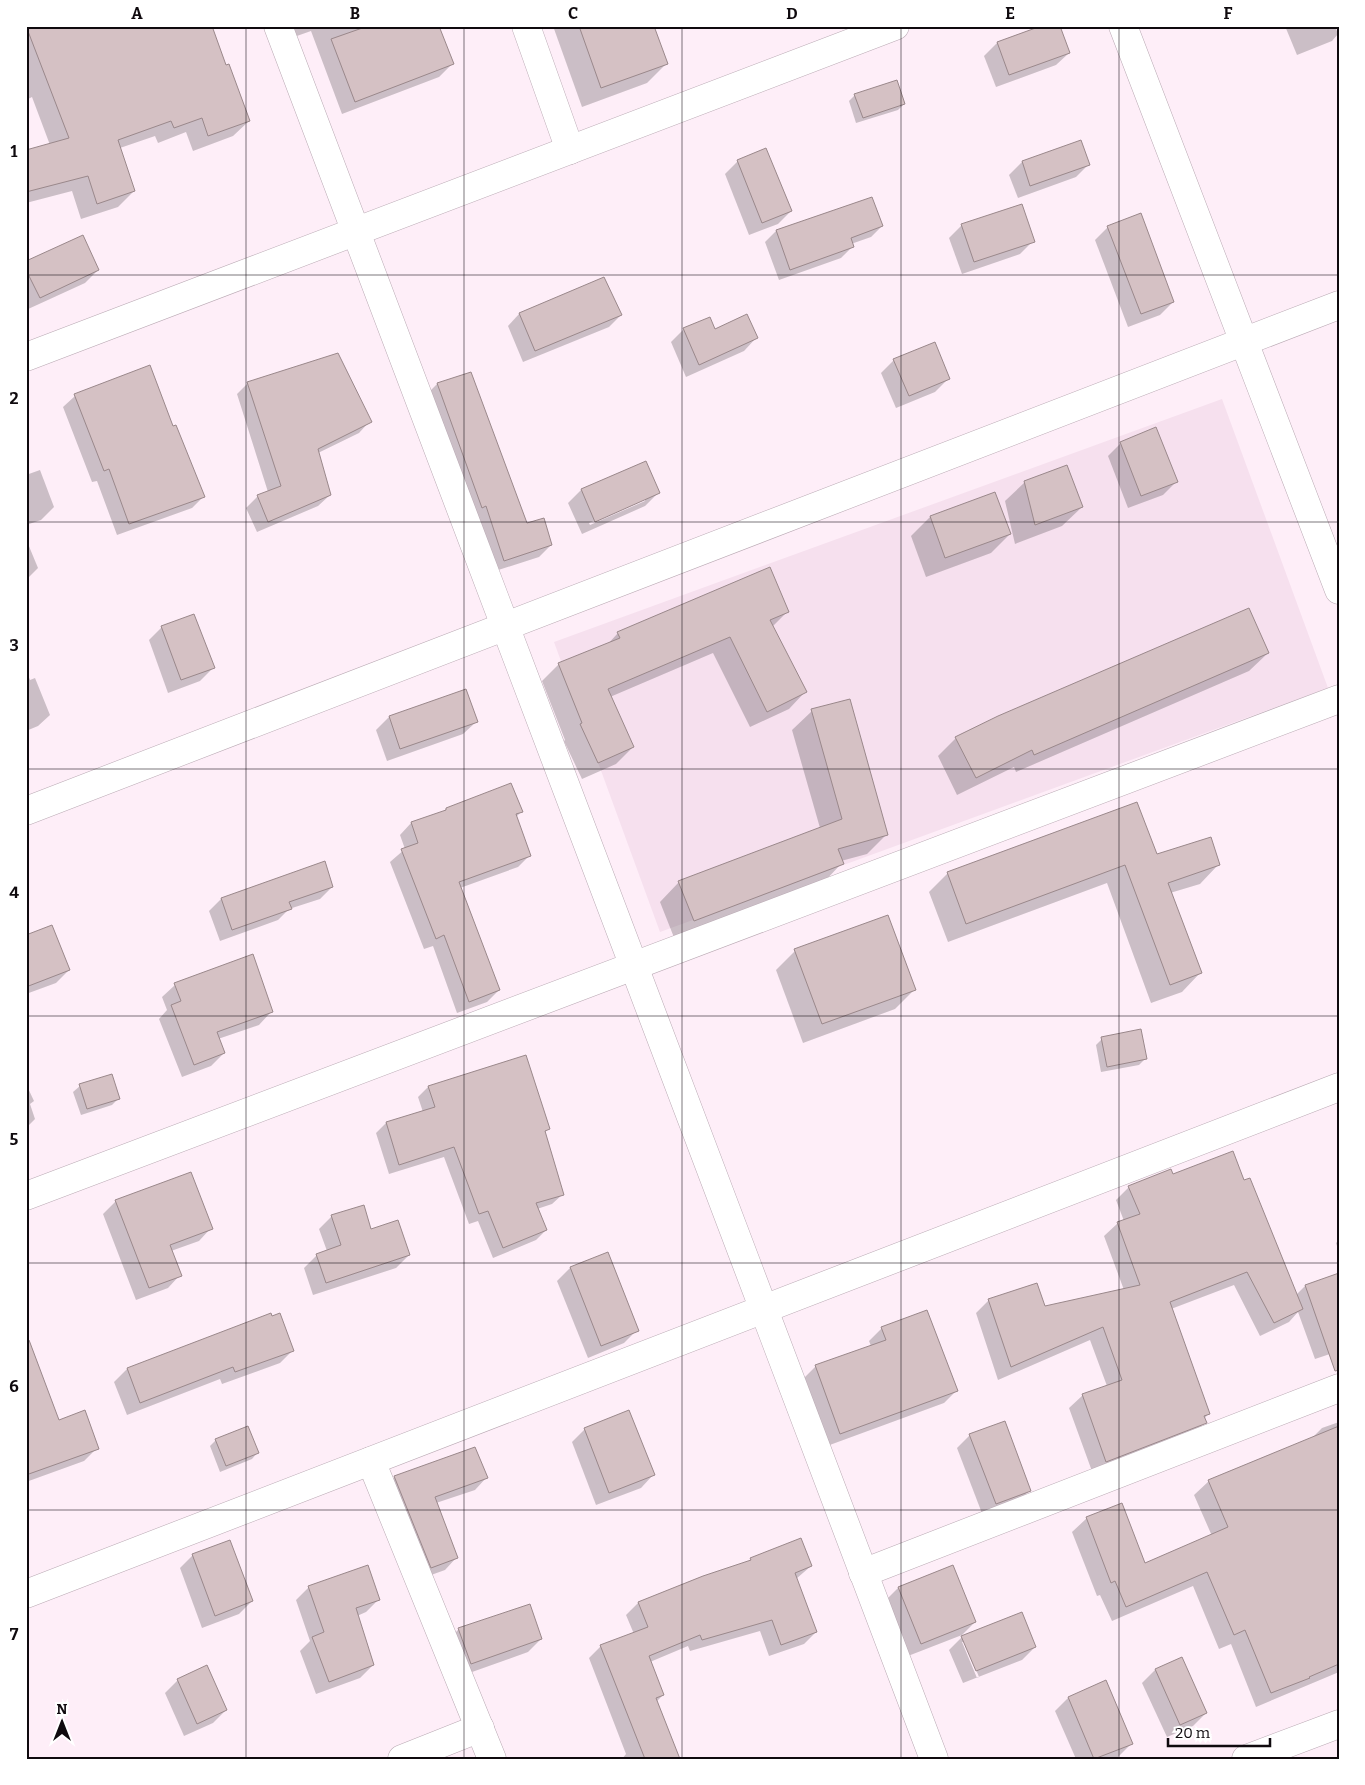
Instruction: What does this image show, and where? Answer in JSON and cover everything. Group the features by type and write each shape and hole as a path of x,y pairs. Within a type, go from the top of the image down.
{"street":[{"path":"278,26 934,1759"},
{"path":"526,26 570,150"},
{"path":"26,357 895,26"},
{"path":"1123,26 1339,590"},
{"path":"26,811 1339,305"},
{"path":"26,1196 1339,699"},
{"path":"26,1594 1339,1087"},
{"path":"863,1572 1339,1388"},
{"path":"371,1461 492,1759"},
{"path":"1246,1759 1339,1724"},
{"path":"402,1759 480,1728"}],"shaded area":[{"path":"1222,399 1328,688 660,932 554,642"}],"building":[{"path":"26,26 212,26 226,65 229,64 250,121 208,136 202,118 174,128 171,121 118,140 135,191 97,204 88,176 26,192 26,150 69,138"},
{"path":"368,26 439,26 454,64 355,102 331,39"},
{"path":"579,26 654,26 668,64 601,88"},
{"path":"1041,26 1060,26 1070,53 1009,75 997,42"},
{"path":"897,80 905,104 863,118 854,94"},
{"path":"1081,140 1090,165 1030,186 1022,161"},
{"path":"766,148 792,211 762,223 737,160"},
{"path":"872,197 883,226 851,238 854,247 790,270 776,230"},
{"path":"1022,204 1035,242 974,262 961,224"},
{"path":"1141,213 1174,302 1141,314 1107,226"},
{"path":"83,235 99,270 40,298 26,270 26,261"},
{"path":"604,277 622,315 535,351 519,313"},
{"path":"747,314 758,338 699,365 683,328 710,317 715,329"},
{"path":"935,342 950,379 909,396 893,359"},
{"path":"338,353 372,422 318,449 331,495 268,522 257,495 281,486 247,382"},
{"path":"150,365 173,426 176,425 205,497 129,524 109,469 104,471 74,394"},
{"path":"471,372 527,523 544,518 552,545 504,561 486,506 482,508 437,383"},
{"path":"1156,427 1178,482 1141,496 1120,442"},
{"path":"646,461 660,493 595,522 581,489"},
{"path":"1067,465 1083,507 1035,525 1024,481"},
{"path":"995,492 1011,534 945,558 930,516"},
{"path":"770,567 789,612 770,620 807,692 767,712 730,637 608,689 634,747 598,763 580,724 582,723 558,663 620,638 617,632"},
{"path":"1249,608 1269,653 1034,755 1032,750 976,778 955,737 998,716"},
{"path":"194,614 215,668 181,680 161,626"},
{"path":"466,689 478,722 400,749 389,716"},
{"path":"850,699 888,835 838,849 844,864 694,921 678,881 842,819 811,709"},
{"path":"511,783 523,812 516,814 531,856 459,882 500,990 469,1002 444,935 436,939 401,849 418,843 411,822 446,810 446,808"},
{"path":"1137,802 1157,854 1211,837 1220,865 1168,883 1202,973 1170,985 1125,865 966,924 947,872"},
{"path":"325,861 333,887 289,902 292,909 232,930 221,898"},
{"path":"888,915 916,990 822,1024 794,949"},
{"path":"52,925 70,970 26,987 26,935"},
{"path":"253,954 273,1012 217,1032 225,1053 194,1065 171,1005 181,1001 174,983"},
{"path":"1141,1029 1147,1059 1107,1067 1101,1037"},
{"path":"526,1055 550,1129 545,1131 564,1195 536,1203 547,1230 503,1248 488,1211 479,1214 454,1147 399,1165 386,1122 435,1107 428,1086"},
{"path":"112,1074 120,1099 87,1109 79,1084"},
{"path":"1233,1151 1244,1180 1250,1178 1303,1309 1274,1323 1247,1272 1170,1302 1210,1414 1204,1416 1207,1423 1106,1462 1082,1394 1122,1380 1103,1327 1011,1367 988,1299 1037,1283 1045,1306 1140,1285 1117,1222 1140,1214 1128,1186 1171,1169 1173,1174"},
{"path":"191,1172 213,1229 170,1245 182,1276 149,1288 115,1200"},
{"path":"364,1205 371,1229 398,1220 410,1255 326,1283 316,1254 341,1245 331,1215"},
{"path":"608,1252 639,1331 601,1346 570,1267"},
{"path":"1339,1273 1339,1370 1335,1371 1305,1285"},
{"path":"927,1310 958,1391 840,1434 815,1365 886,1340 881,1327"},
{"path":"271,1313 272,1316 280,1313 294,1351 235,1372 233,1367 140,1403 127,1368"},
{"path":"26,1340 29,1340 59,1420 85,1410 99,1449 26,1475"},
{"path":"629,1410 655,1475 609,1493 584,1428"},
{"path":"1005,1421 1031,1491 996,1504 969,1434"},
{"path":"248,1426 259,1453 226,1466 215,1439"},
{"path":"1339,1426 1339,1664 1310,1678 1271,1693 1245,1630 1234,1635 1207,1572 1126,1607 1115,1581 1111,1583 1086,1517 1122,1503 1145,1563 1228,1527 1208,1480"},
{"path":"475,1447 488,1478 435,1497 458,1558 431,1568 394,1476"},
{"path":"801,1538 812,1566 795,1573 817,1632 781,1645 772,1620 702,1640 700,1635 649,1656 664,1695 656,1698 680,1759 645,1759 600,1645 648,1627 638,1602 703,1576 751,1560 750,1558"},
{"path":"230,1540 253,1601 215,1616 192,1554"},
{"path":"368,1565 380,1600 356,1608 374,1665 329,1682 312,1637 324,1632 308,1586"},
{"path":"953,1565 976,1622 921,1644 898,1587"},
{"path":"530,1604 542,1639 471,1664 458,1628"},
{"path":"1022,1612 1036,1647 976,1671 961,1636"},
{"path":"1182,1657 1207,1713 1180,1725 1155,1669"},
{"path":"207,1665 227,1710 197,1724 177,1679"},
{"path":"1106,1680 1133,1744 1094,1759 1068,1697"}]}
